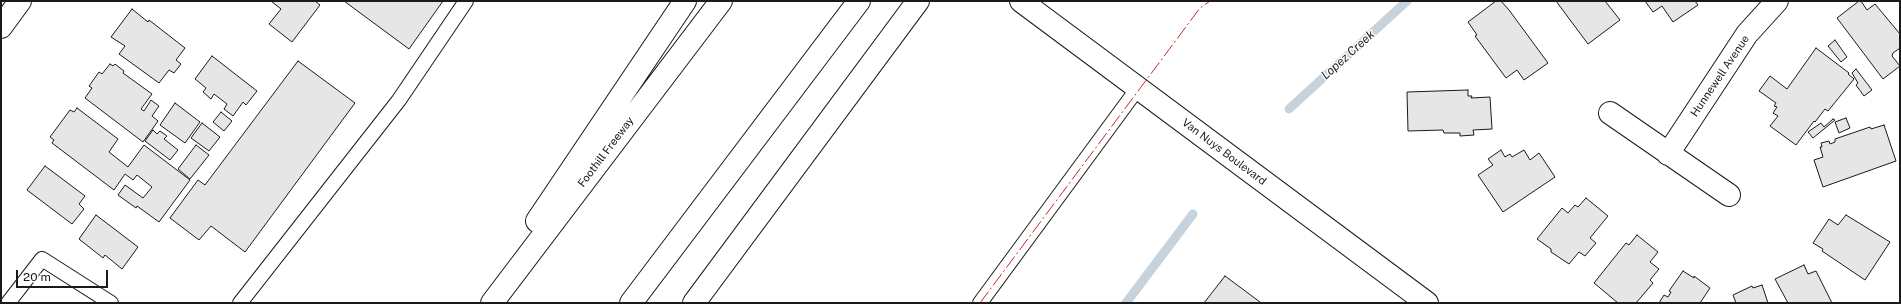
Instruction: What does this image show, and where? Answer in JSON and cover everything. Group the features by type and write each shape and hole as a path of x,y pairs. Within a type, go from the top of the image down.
{"main road":[{"path":"1,27 20,1"},
{"path":"482,303 685,1"},
{"name":"Foothill Freeway","path":"492,303 721,1"},
{"path":"694,303 918,1"},
{"name":"Van Nuys Boulevard","path":"1021,1 1426,303"},
{"name":"Hunnewell Avenue","path":"1668,154 1747,34 1777,1"},
{"path":"631,303 858,2"},
{"path":"1610,113 1729,195"}],"lane":[{"path":"240,303 399,100 466,1"},
{"path":"980,303 1138,88"},
{"path":"8,303 42,259 111,303"}],"building":[{"path":"271,1 315,1 320,5 292,42 269,24 281,9"},
{"path":"344,1 443,1 409,49"},
{"path":"1496,1 1501,1 1509,10 1548,63 1524,80 1517,70 1506,78 1475,36 1477,35 1468,22"},
{"path":"1556,1 1605,1 1620,20 1588,44"},
{"path":"1645,1 1695,1 1698,5 1673,22 1662,6 1653,12"},
{"path":"1861,1 1867,10 1875,4 1900,34 1900,48 1893,53 1892,56 1900,66 1883,79 1837,18"},
{"path":"132,9 148,22 149,20 185,48 176,60 181,64 174,73 169,70 159,83 119,54 125,46 111,37"},
{"path":"1835,40 1847,57 1841,62 1828,46"},
{"path":"1816,48 1849,73 1848,74 1854,79 1828,111 1825,109 1815,122 1814,121 1796,145 1770,126 1778,116 1773,113 1777,107 1774,106 1776,103 1759,91 1770,76 1787,89"},
{"path":"212,56 257,91 246,105 243,102 233,116 224,109 227,104 214,94 211,99 203,92 206,88 195,79"},
{"path":"298,61 355,103 245,252 211,226 199,240 170,218 198,180 205,185"},
{"path":"110,64 113,66 115,64 124,71 123,73 152,94 141,109 144,111 151,100 159,106 152,116 158,121 143,142 85,98 92,88 89,86 99,72 102,74"},
{"path":"1856,69 1872,90 1864,96 1856,85 1858,83 1852,73"},
{"path":"1468,90 1468,96 1472,96 1471,98 1490,97 1492,129 1473,130 1474,135 1460,136 1460,133 1444,133 1443,130 1408,131 1407,92"},
{"path":"175,103 200,122 185,143 160,125"},
{"path":"77,108 118,139 109,152 128,167 144,145 190,180 159,222 137,206 136,208 118,195 125,185 143,198 152,187 137,175 133,180 125,174 114,190 52,143 54,140 50,137 70,110 74,112"},
{"path":"221,112 232,121 224,131 213,122"},
{"path":"1846,118 1850,128 1839,133 1835,122"},
{"path":"1833,119 1835,120 1813,138 1808,132 1821,123 1824,127"},
{"path":"202,123 220,137 209,151 191,138"},
{"path":"1884,125 1896,161 1823,187 1814,160 1823,157 1820,147 1822,147 1821,143 1829,141 1830,144 1835,142 1835,139 1870,127 1871,129"},
{"path":"153,130 157,134 160,131 167,136 164,139 178,150 170,160 145,141"},
{"path":"196,145 209,155 190,179 178,169"},
{"path":"1501,150 1505,157 1510,154 1512,157 1524,150 1530,160 1539,153 1555,177 1503,212 1478,175 1493,165 1488,159"},
{"path":"45,166 85,196 79,204 84,209 72,224 27,190"},
{"path":"1586,198 1608,216 1590,238 1596,243 1585,256 1579,252 1569,264 1551,252 1551,249 1537,239 1562,208 1568,213 1575,205 1578,207"},
{"path":"96,215 138,247 122,269 105,255 103,258 79,239"},
{"path":"1846,215 1890,242 1865,280 1822,251 1823,249 1813,243 1829,219 1838,225"},
{"path":"1637,235 1658,252 1650,262 1659,269 1650,280 1653,283 1636,303 1618,303 1594,283 1626,243 1629,245"},
{"path":"1804,265 1808,274 1816,271 1832,303 1788,303 1775,279"},
{"path":"1683,271 1694,278 1694,276 1710,288 1700,303 1659,303 1664,295 1668,297 1671,292 1669,291"},
{"path":"1225,276 1260,302 1204,303"},
{"path":"1762,285 1768,303 1736,303 1733,295 1752,286 1753,288"}],"waterway":[{"name":"Lopez Creek","path":"1289,109 1407,1"},
{"name":"Lopez Creek","path":"1126,303 1193,214"}],"power":[{"path":"980,303 1200,8 1210,1"}]}
